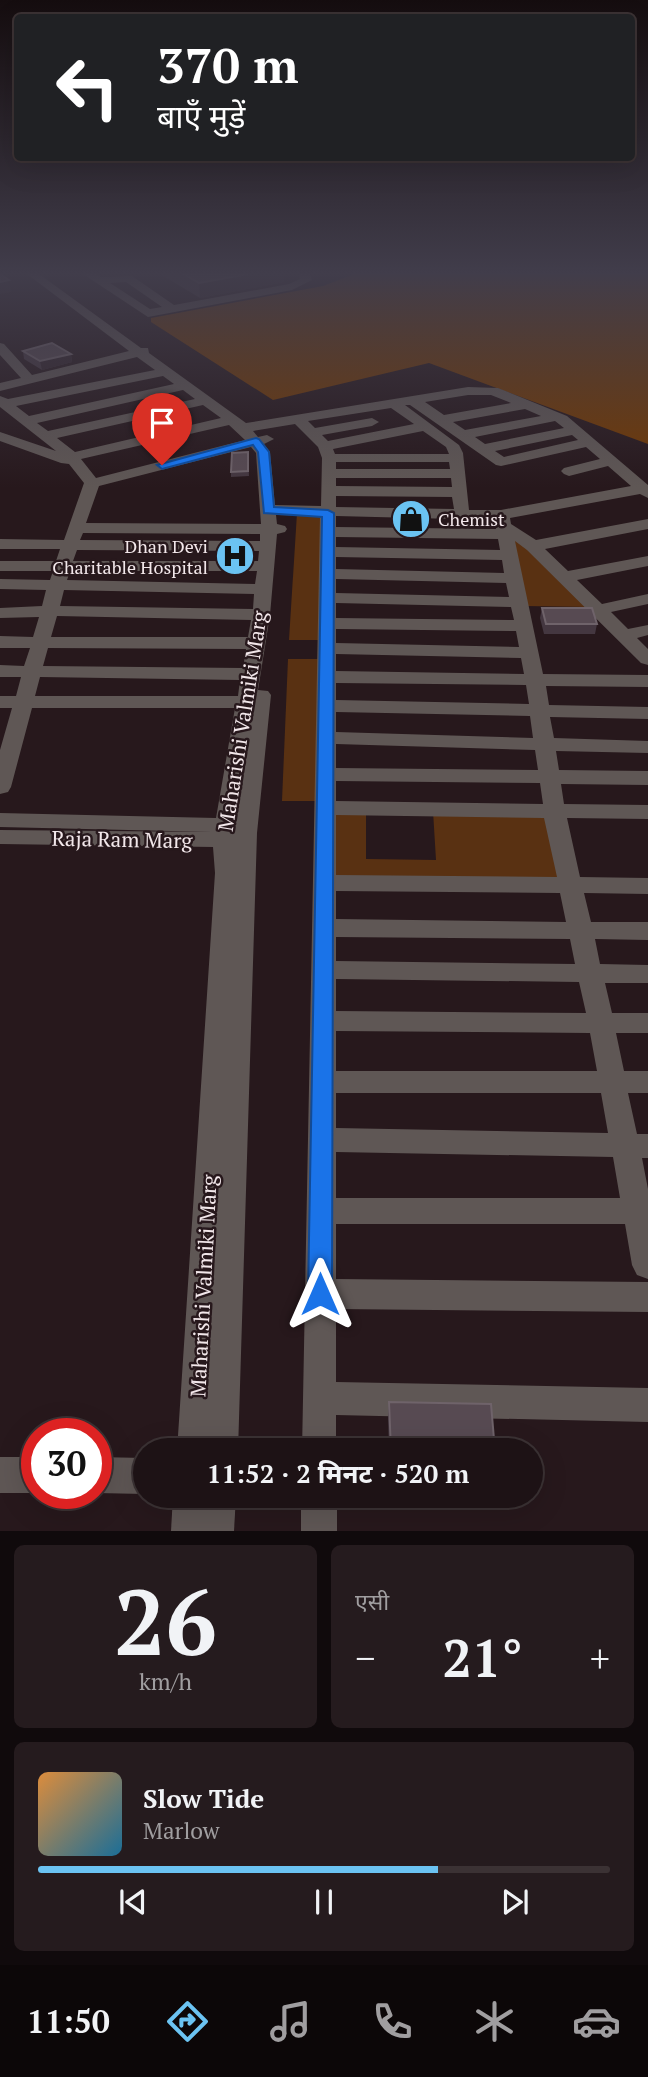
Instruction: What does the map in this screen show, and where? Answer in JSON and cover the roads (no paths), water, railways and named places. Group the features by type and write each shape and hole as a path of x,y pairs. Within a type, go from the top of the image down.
{"street":[{"path":"133,345 251,431 324,499 518,602"},
{"path":"134,345 163,372 251,431"},
{"path":"0,347 29,379"},
{"path":"0,387 141,351"},
{"path":"3,402 163,372"},
{"path":"26,421 184,386"},
{"path":"319,1438 327,623 324,499 393,404 482,390 493,391 562,419 646,491 508,542 324,499"},
{"path":"45,436 205,401"},
{"path":"414,401 501,462 591,442"},
{"path":"3,402 75,461 92,484"},
{"path":"393,404 452,445 456,453 462,515"},
{"path":"441,420 525,404"},
{"path":"324,499 408,416"},
{"path":"464,435 555,417"},
{"path":"0,544 73,536 273,525 324,499 424,428"},
{"path":"483,449 575,430"},
{"path":"0,436 75,461 251,431"},
{"path":"92,484 251,431"},
{"name":"Maharishi Valmiki Marg","path":"195,1438 227,873 273,525 263,452 251,431"},
{"path":"0,453 21,444"},
{"path":"569,471 612,461"},
{"path":"324,499 456,466"},
{"path":"1,777 8,729 22,703 60,575 92,484"},
{"path":"324,499 458,492"},
{"path":"324,499 462,515 508,542"},
{"path":"324,499 533,546 648,524"},
{"name":"Maharishi Valmiki Marg","path":"221,1438 230,1281 232,833 254,643 261,615 265,566 273,525"},
{"path":"508,542 570,885 591,973 612,1082 636,1146 648,1265"},
{"path":"533,546 648,659"},
{"path":"563,577 648,561"},
{"path":"0,566 60,575 262,589"},
{"path":"0,584 60,575 265,566"},
{"path":"598,610 648,599"},
{"path":"0,613 50,611 261,615"},
{"path":"327,623 523,626"},
{"path":"625,635 648,630"},
{"path":"0,642 254,643"},
{"path":"326,648 527,653"},
{"path":"0,671 250,674"},
{"path":"326,677 648,681"},
{"path":"0,702 247,702"},
{"path":"326,706 648,713"},
{"path":"325,738 648,747"},
{"path":"325,774 648,778"},
{"path":"325,808 648,812"},
{"name":"Raja Ram Marg","path":"0,820 232,833"},
{"name":"Raja Ram Marg","path":"0,837 232,833"},
{"path":"324,883 648,886"},
{"path":"324,928 648,931"},
{"path":"323,970 648,974"},
{"path":"324,1021 648,1023"},
{"path":"323,1082 648,1082"},
{"path":"322,1140 636,1146"},
{"path":"321,1210 643,1211"},
{"path":"320,1294 648,1297"},
{"path":"319,1398 648,1405"},
{"path":"0,1475 21,1475"},
{"path":"189,1531 190,1508"},
{"path":"216,1531 217,1508"},
{"path":"319,1508 319,1531"}],"place":[{"name":"Chemist","path":"411,519"},
{"name":"Dhan Devi Charitable Hospital","path":"235,556"}]}
